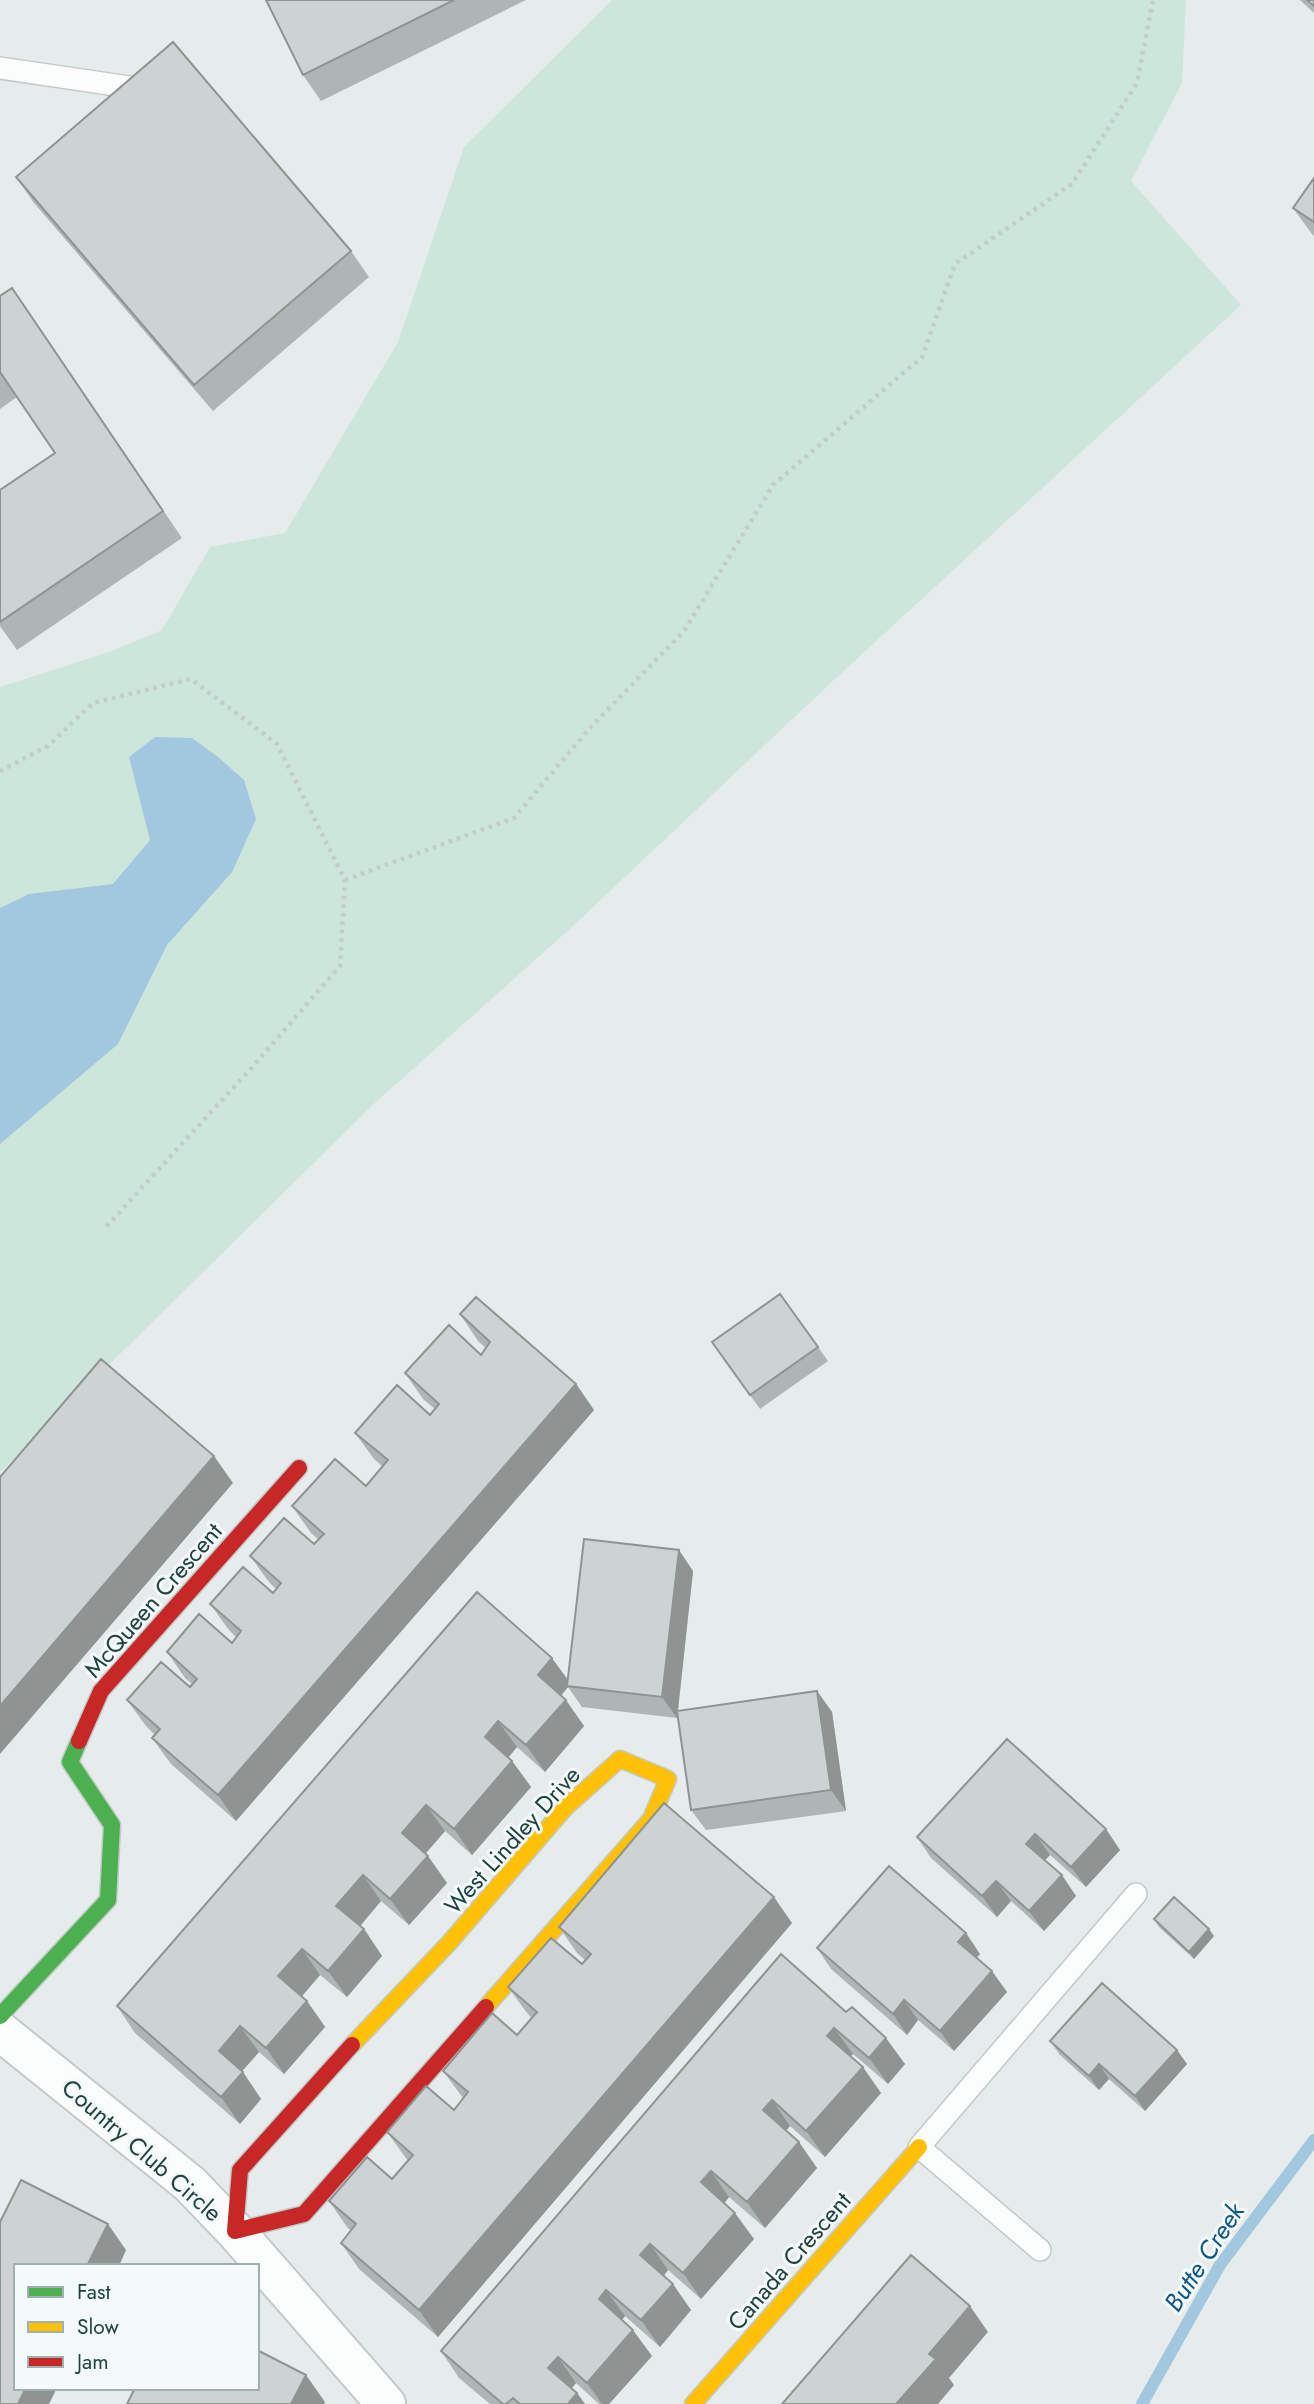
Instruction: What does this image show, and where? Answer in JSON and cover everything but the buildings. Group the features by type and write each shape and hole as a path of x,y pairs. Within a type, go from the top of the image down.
{"street":[{"name":"McQueen Crescent","path":"0,2016 108,1900 112,1825 70,1762 101,1691 299,1468"},
{"name":"West Lindley Drive","path":"620,1759 668,1779 651,1819 304,2214 235,2231 240,2170 341,2056 449,1943 565,1808 620,1759"},
{"name":"Country Club Circle","path":"0,2031 190,2184 235,2231 386,2404"},
{"name":"Canada Crescent","path":"693,2404 919,2147"}],"lane":[{"path":"0,68 129,87"},
{"path":"1040,2249 919,2147 1136,1894"}],"path":[{"path":"345,880 514,818 589,729 684,631 773,485 922,357 955,264 1072,184 1137,83 1153,0"},
{"path":"0,771 48,746 93,703 191,679 277,744 345,880 340,966 105,1228"}],"green space":[{"path":"612,0 1186,0 1182,83 1131,181 1241,305 835,679 572,927 375,1103 0,1472 0,687 109,652 162,630 210,547 285,533 398,342 464,147"}],"water":[{"path":"155,737 192,738 218,757 244,780 256,819 232,872 167,945 118,1044 0,1144 0,908 29,894 113,884 150,840 129,757"}],"waterway":[{"name":"Butte Creek","path":"1142,2404 1220,2265 1314,2140"}],"traffic: fast":[{"path":"0,2016 108,1900 112,1825 70,1762 79,1741"}],"traffic: slow":[{"path":"486,2007 651,1819 668,1779 620,1759"},
{"path":"352,2045 449,1943 565,1808 620,1759"},
{"path":"693,2404 919,2147"}],"traffic: jam":[{"path":"79,1741 101,1691 299,1468"},
{"path":"352,2045 240,2170 235,2231 304,2214 486,2007"}]}
